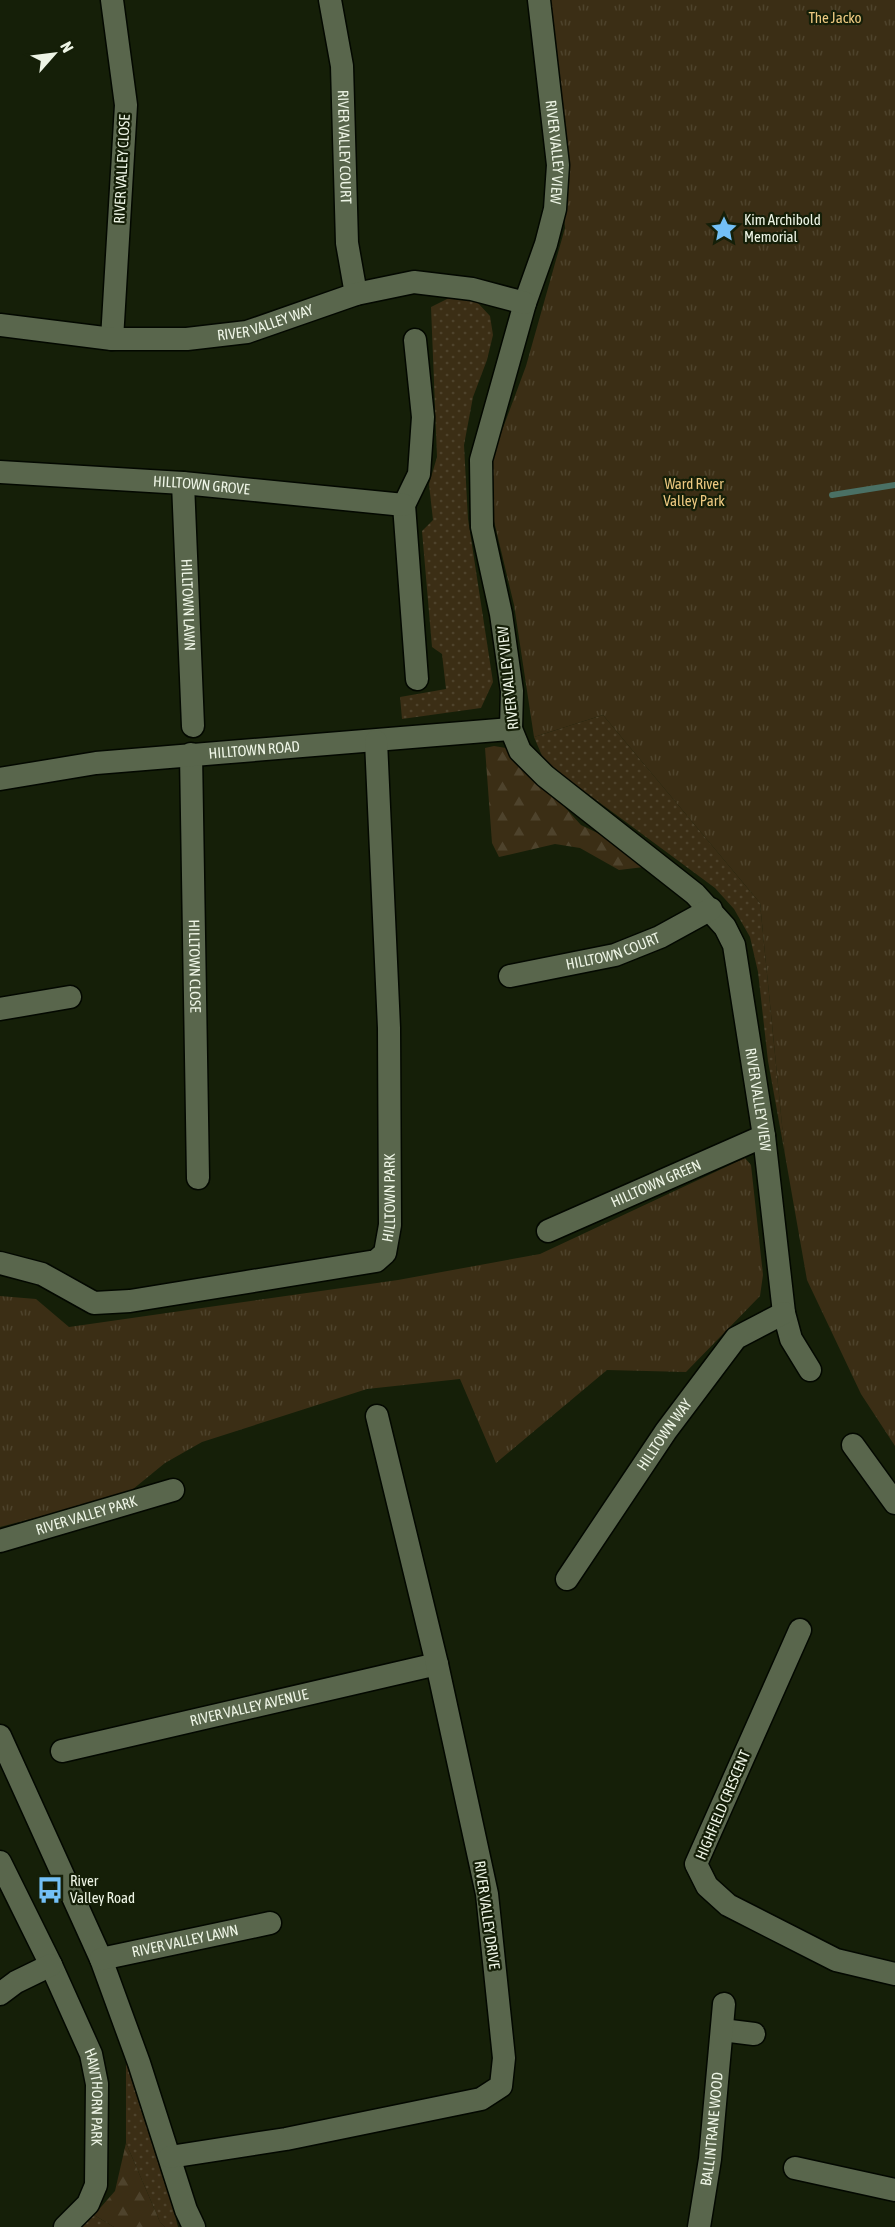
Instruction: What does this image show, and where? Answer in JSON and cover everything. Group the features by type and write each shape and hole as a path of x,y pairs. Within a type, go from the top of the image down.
{"street":[{"name":"RIVER VALLEY CLOSE","path":"112,0 126,105 112,339"},
{"name":"RIVER VALLEY COURT","path":"330,0 342,66 347,243 356,294"},
{"name":"RIVER VALLEY VIEW","path":"539,0 558,165 555,210 546,244 525,303 481,460 482,527 501,614 510,680 511,729 520,751 545,776 711,909 725,927 734,945 764,1136 784,1313 791,1339 810,1370"},
{"name":"RIVER VALLEY WAY","path":"0,326 112,339 187,339 247,332 356,294 414,282 472,289 525,303"},
{"path":"415,340 423,417 419,474 404,505 417,679"},
{"name":"HILLTOWN GROVE","path":"0,472 183,483 404,505"},
{"name":"HILLTOWN LAWN","path":"183,483 194,726"},
{"name":"HILLTOWN ROAD","path":"0,779 96,763 511,729"},
{"name":"HILLTOWN PARK","path":"0,1263 42,1274 94,1303 130,1301 376,1261 385,1253 390,1225 389,1028 376,741"},
{"name":"HILLTOWN CLOSE","path":"191,754 198,1178"},
{"name":"HILLTOWN COURT","path":"510,976 615,955 688,924 711,909"},
{"path":"0,1009 70,997"},
{"name":"HILLTOWN GREEN","path":"548,1231 764,1136"},
{"name":"HILLTOWN WAY","path":"567,1579 666,1431 736,1338 784,1313"},
{"name":"RIVER VALLEY DRIVE","path":"170,2157 286,2139 481,2099 501,2086 504,2058 488,1894 438,1664 377,1416"},
{"path":"853,1445 895,1503"},
{"name":"RIVER VALLEY PARK","path":"0,1541 173,1490"},
{"name":"HIGHFIELD CRESCENT","path":"800,1630 696,1864 707,1886 728,1905 836,1960 895,1974"},
{"name":"RIVER VALLEY AVENUE","path":"62,1751 438,1664"},
{"path":"0,1737 101,1959 170,2157 186,2210 194,2227"},
{"name":"HAWTHORN PARK","path":"0,1862 51,1965 91,2054 98,2084 96,2185 88,2204 65,2227"},
{"name":"RIVER VALLEY LAWN","path":"101,1959 270,1923"},
{"path":"0,1994 16,1982 51,1965"},
{"name":"BALLINTRANE WOOD","path":"699,2227 710,2159 724,2004"},
{"path":"722,2030 754,2034"},
{"path":"795,2168 895,2190"}],"green space":[{"name":"Ward River Valley Park","path":"546,0 895,0 895,1446 861,1394 807,1280 785,1155 760,903 603,715 534,737 514,605 484,479 526,366 565,228 555,75"},
{"path":"449,298 477,302 490,316 493,335 487,360 473,397 464,445 468,519 493,682 481,708 402,719 400,697 446,689 442,654 432,647 422,531 433,520 429,484 437,457 431,307"},
{"path":"603,715 760,903 785,1155 768,1061 758,972 750,937 734,909 715,888 561,774 543,758 534,737"},
{"path":"494,746 506,748 534,781 561,803 581,825 610,839 644,867 619,870 580,848 555,844 499,857 492,843 485,748"},
{"path":"745,1158 751,1165 763,1275 760,1296 686,1372 607,1370 496,1463 460,1379 367,1389 202,1442 165,1463 127,1494 0,1527 0,1296 36,1299 69,1327 398,1280 540,1254"},
{"path":"126,2063 178,2227 165,2227 160,2222 126,2143"},
{"path":"126,2143 160,2222 165,2227 114,2227 94,2215 115,2191"},
{"path":"94,2215 114,2227 80,2227"}],"waterway":[{"path":"832,495 895,485"}],"place":[{"name":"Kim Archibold Memorial","path":"724,229"},
{"name":"River Valley Road","path":"50,1890"}],"park label":[{"name":"The Jacko","path":"835,18"}]}
